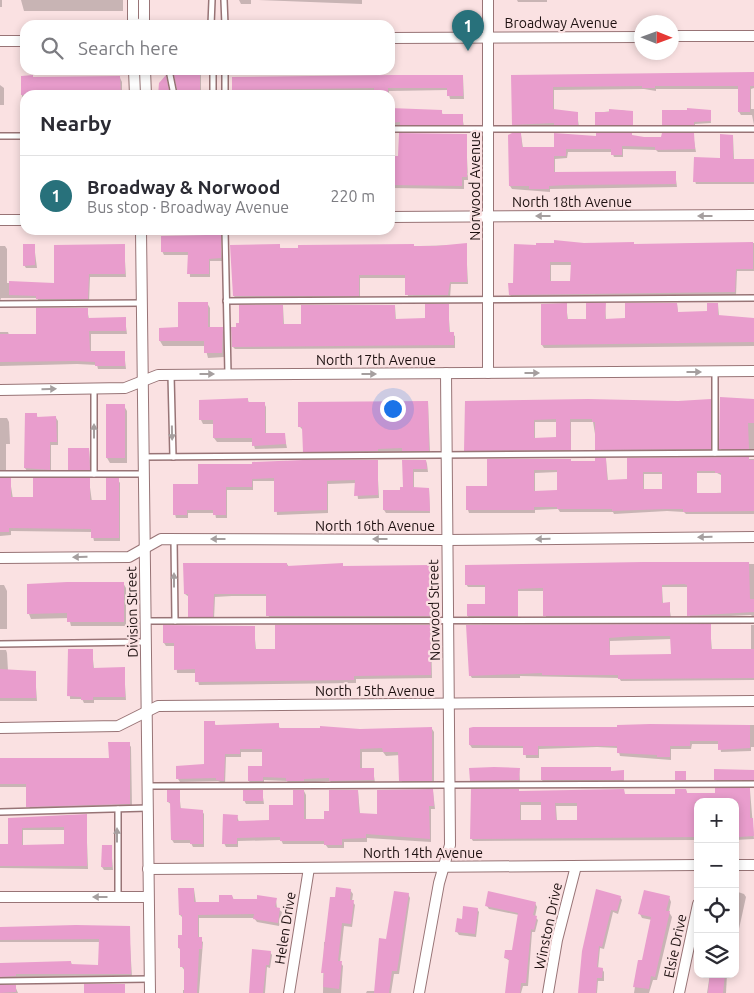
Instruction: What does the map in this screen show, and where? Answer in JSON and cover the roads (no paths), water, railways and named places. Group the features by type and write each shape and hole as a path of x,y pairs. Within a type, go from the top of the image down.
{"street":[{"path":"133,0 133,20"},
{"path":"144,0 144,20"},
{"name":"Norwood Avenue","path":"488,0 488,373"},
{"name":"Broadway Avenue","path":"395,38 634,36"},
{"path":"679,36 754,36"},
{"path":"0,41 20,41"},
{"path":"134,75 135,90"},
{"path":"145,75 146,90"},
{"name":"North 18th Avenue","path":"395,217 754,215"},
{"path":"0,220 20,220"},
{"name":"Division Street","path":"142,235 150,993"},
{"name":"North 17th Avenue","path":"0,390 125,388 158,375 754,371"},
{"name":"Norwood Street","path":"419,993 429,931 450,846 446,373"},
{"name":"North 16th Avenue","path":"0,558 128,557 161,539 447,540 754,537"},
{"name":"North 15th Avenue","path":"0,728 118,726 158,706 754,701"},
{"name":"North 14th Avenue","path":"148,869 694,865"},
{"path":"739,865 754,865"},
{"name":"Winston Drive","path":"548,993 557,940 576,866"},
{"name":"Helen Drive","path":"289,993 309,868"},
{"path":"0,897 148,896"},
{"name":"Elsie Drive","path":"679,993 694,923"}],"lane":[{"path":"211,20 212,0"},
{"path":"224,0 225,20"},
{"path":"171,75 173,90"},
{"path":"213,75 213,90"},
{"path":"225,75 225,90"},
{"path":"395,129 754,128"},
{"path":"0,136 20,136"},
{"path":"225,235 228,374"},
{"path":"226,301 754,298"},
{"path":"0,304 142,303"},
{"path":"715,372 715,453"},
{"path":"171,375 173,457"},
{"path":"94,388 94,474"},
{"path":"144,458 754,453"},
{"path":"0,474 144,474"},
{"path":"174,539 175,621"},
{"path":"146,621 754,620"},
{"path":"0,644 146,642"},
{"path":"147,786 754,784"},
{"path":"0,812 148,808"},
{"path":"118,809 118,897"},
{"path":"0,981 149,979"}],"place":[{"name":"Broadway & Norwood","path":"468,51"}]}
